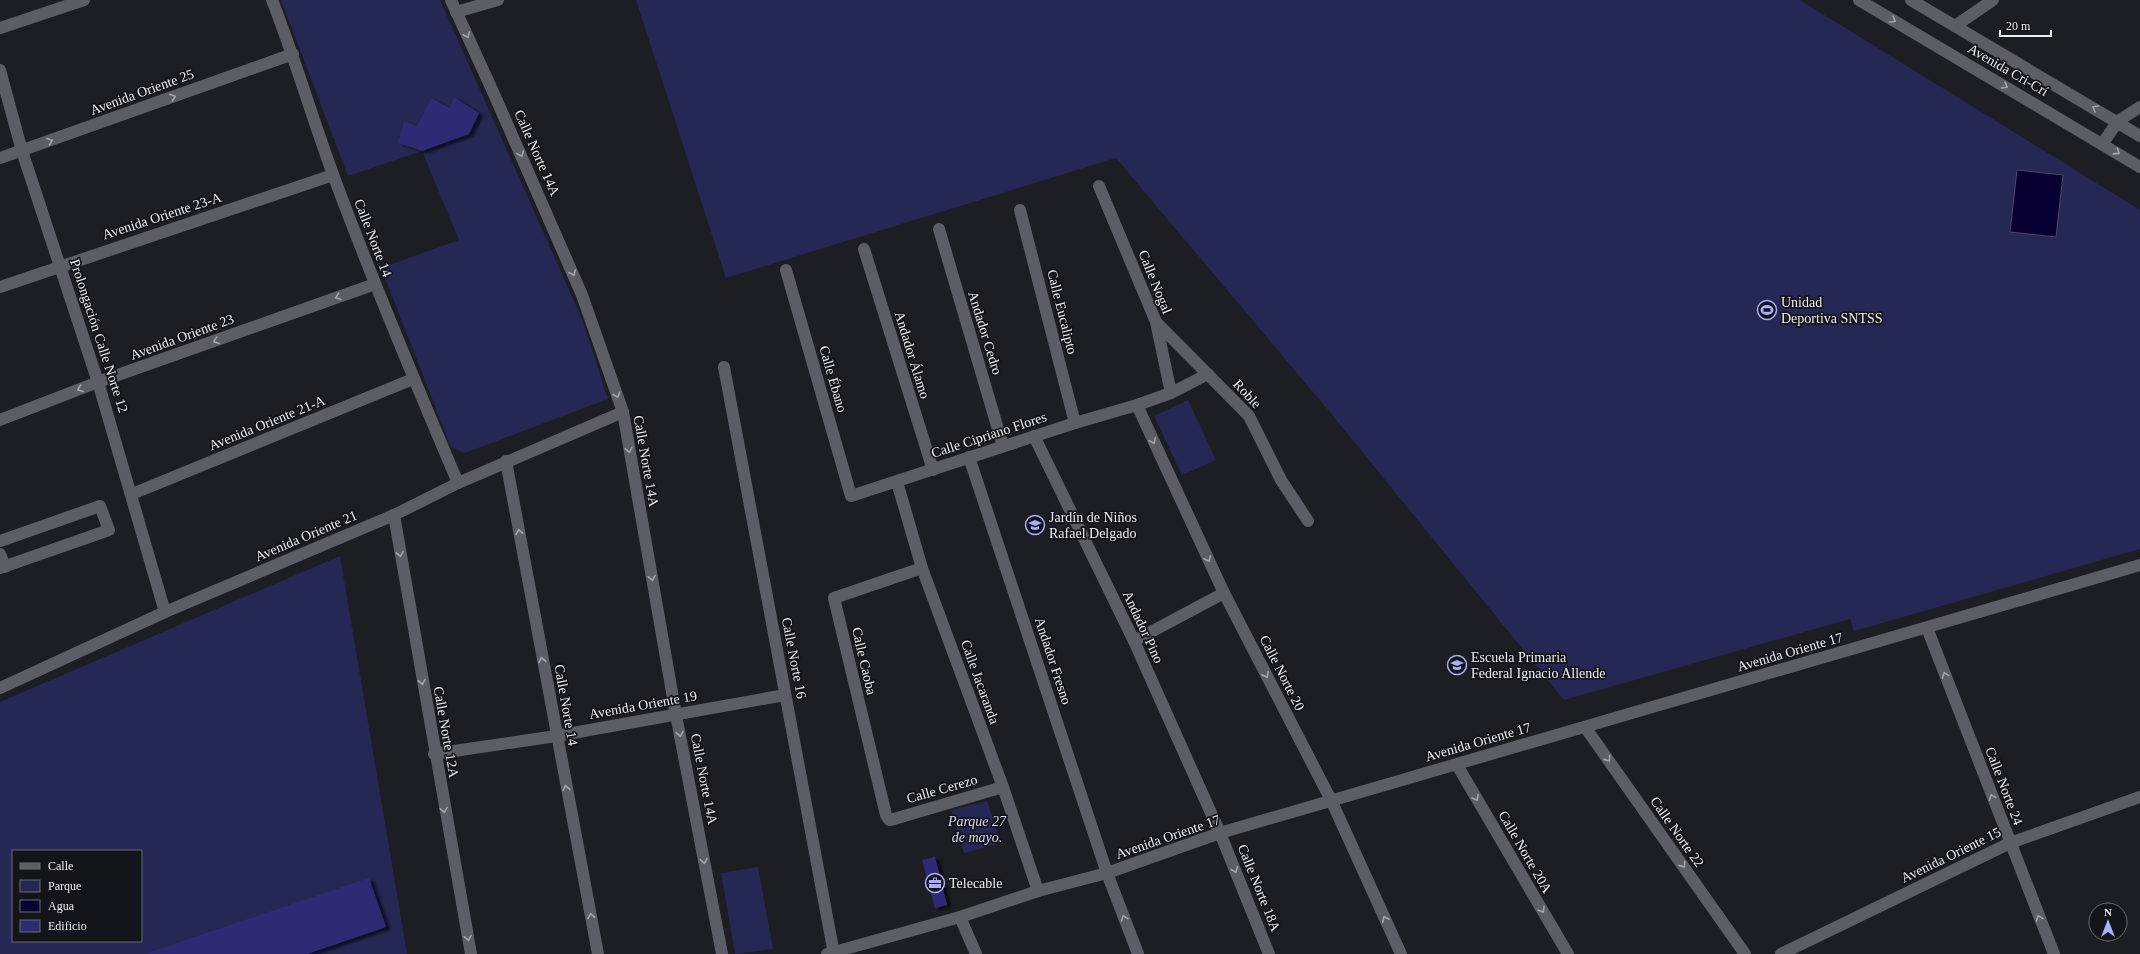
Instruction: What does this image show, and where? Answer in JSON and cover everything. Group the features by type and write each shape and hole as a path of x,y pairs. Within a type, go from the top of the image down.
{"street":[{"path":"0,28 84,0"},
{"name":"Calle Norte 14","path":"272,0 293,54 333,175 413,379 458,483"},
{"name":"Calle Norte 14A","path":"451,0 582,295 623,412 676,715 722,954"},
{"path":"456,12 498,0"},
{"name":"Avenida Cri-Crí","path":"1859,0 2103,143 2140,167"},
{"name":"Avenida Cri-Crí","path":"1911,0 2118,121 2140,136"},
{"path":"1955,26 1993,0"},
{"name":"Avenida Oriente 25","path":"0,158 293,54"},
{"name":"Prolongación Calle Norte 12","path":"0,70 22,151 98,382 132,494 165,612"},
{"path":"2103,143 2118,121 2140,107"},
{"name":"Avenida Oriente 23-A","path":"0,288 61,266 333,175"},
{"name":"Calle Nogal","path":"1099,186 1156,322 1171,393"},
{"name":"Calle Eucalipto","path":"1020,210 1075,423"},
{"name":"Andador Cedro","path":"939,229 1004,446"},
{"name":"Andador Álamo","path":"864,249 933,470"},
{"name":"Calle Ébano","path":"786,270 851,496"},
{"name":"Avenida Oriente 23","path":"0,420 98,382 375,284"},
{"name":"Roble","path":"1156,322 1249,416 1281,480 1308,521"},
{"name":"Calle Norte 16","path":"724,367 786,695 831,954"},
{"name":"Calle Cipriano Flores","path":"851,496 1075,423 1137,406 1171,393 1208,374"},
{"name":"Avenida Oriente 21-A","path":"132,494 413,379"},
{"name":"Calle Norte 20","path":"1137,406 1224,594 1332,802 1401,954"},
{"name":"Avenida Oriente 21","path":"0,688 165,612 394,515 506,461 623,412"},
{"name":"Andador Pino","path":"1034,436 1134,641 1220,834"},
{"name":"Andador Fresno","path":"969,457 1107,873 1138,954"},
{"name":"Calle Norte 14","path":"506,461 556,736 598,954"},
{"name":"Calle Jacaranda","path":"897,482 922,568 1003,787 1038,892"},
{"path":"0,541 100,506 109,530 2,568 0,554"},
{"name":"Calle Norte 12A","path":"394,515 434,754 471,954"},
{"name":"Avenida Oriente 17","path":"831,954 1107,873 1220,834 2140,565"},
{"name":"Calle Caoba","path":"889,820 886,815 834,598 922,568"},
{"path":"1134,641 1224,594"},
{"name":"Calle Norte 24","path":"1927,628 2054,954"},
{"name":"Avenida Oriente 19","path":"434,754 556,736 786,695"},
{"name":"Calle Norte 22","path":"1585,727 1745,954"},
{"name":"Calle Norte 20A","path":"1457,764 1568,954"},
{"name":"Calle Cerezo","path":"889,820 1003,787"},
{"name":"Avenida Oriente 15","path":"1781,954 2010,843 2140,797"},
{"name":"Calle Norte 18A","path":"1220,834 1269,954"},
{"path":"960,917 976,954"}],"green space":[{"path":"281,0 440,0 582,319 608,399 465,453 451,447 381,268 459,240 422,151 348,176","holes":["454,97 479,113 469,134 422,151 398,143 404,121 417,126 431,98 450,108"]},
{"name":"Unidad Deportiva SNTSS","path":"636,0 1800,0 2140,210 2140,549 1854,631 1850,619 1564,700 1329,411 1116,158 726,278"},
{"path":"1188,400 1216,460 1182,475 1154,416"},
{"path":"340,556 407,954 0,954 0,702"},
{"name":"Parque 27 de mayo.","path":"987,801 1001,843 964,853 951,810"},
{"path":"758,867 773,949 735,954 721,873"}],"water":[{"path":"2017,170 2063,175 2056,237 2010,232"}],"building":[{"path":"454,97 479,113 469,134 422,151 398,143 404,121 417,126 431,98 450,108"},
{"name":"Telecable","path":"935,857 947,905 935,908 922,860"},
{"path":"369,878 386,927 307,954 145,954"}],"place":[{"name":"Unidad Deportiva SNTSS","path":"1767,310"},
{"name":"Jardín de Niños Rafael Delgado","path":"1035,525"},
{"name":"Escuela Primaria Federal Ignacio Allende","path":"1457,665"},
{"name":"Telecable","path":"935,883"}]}
